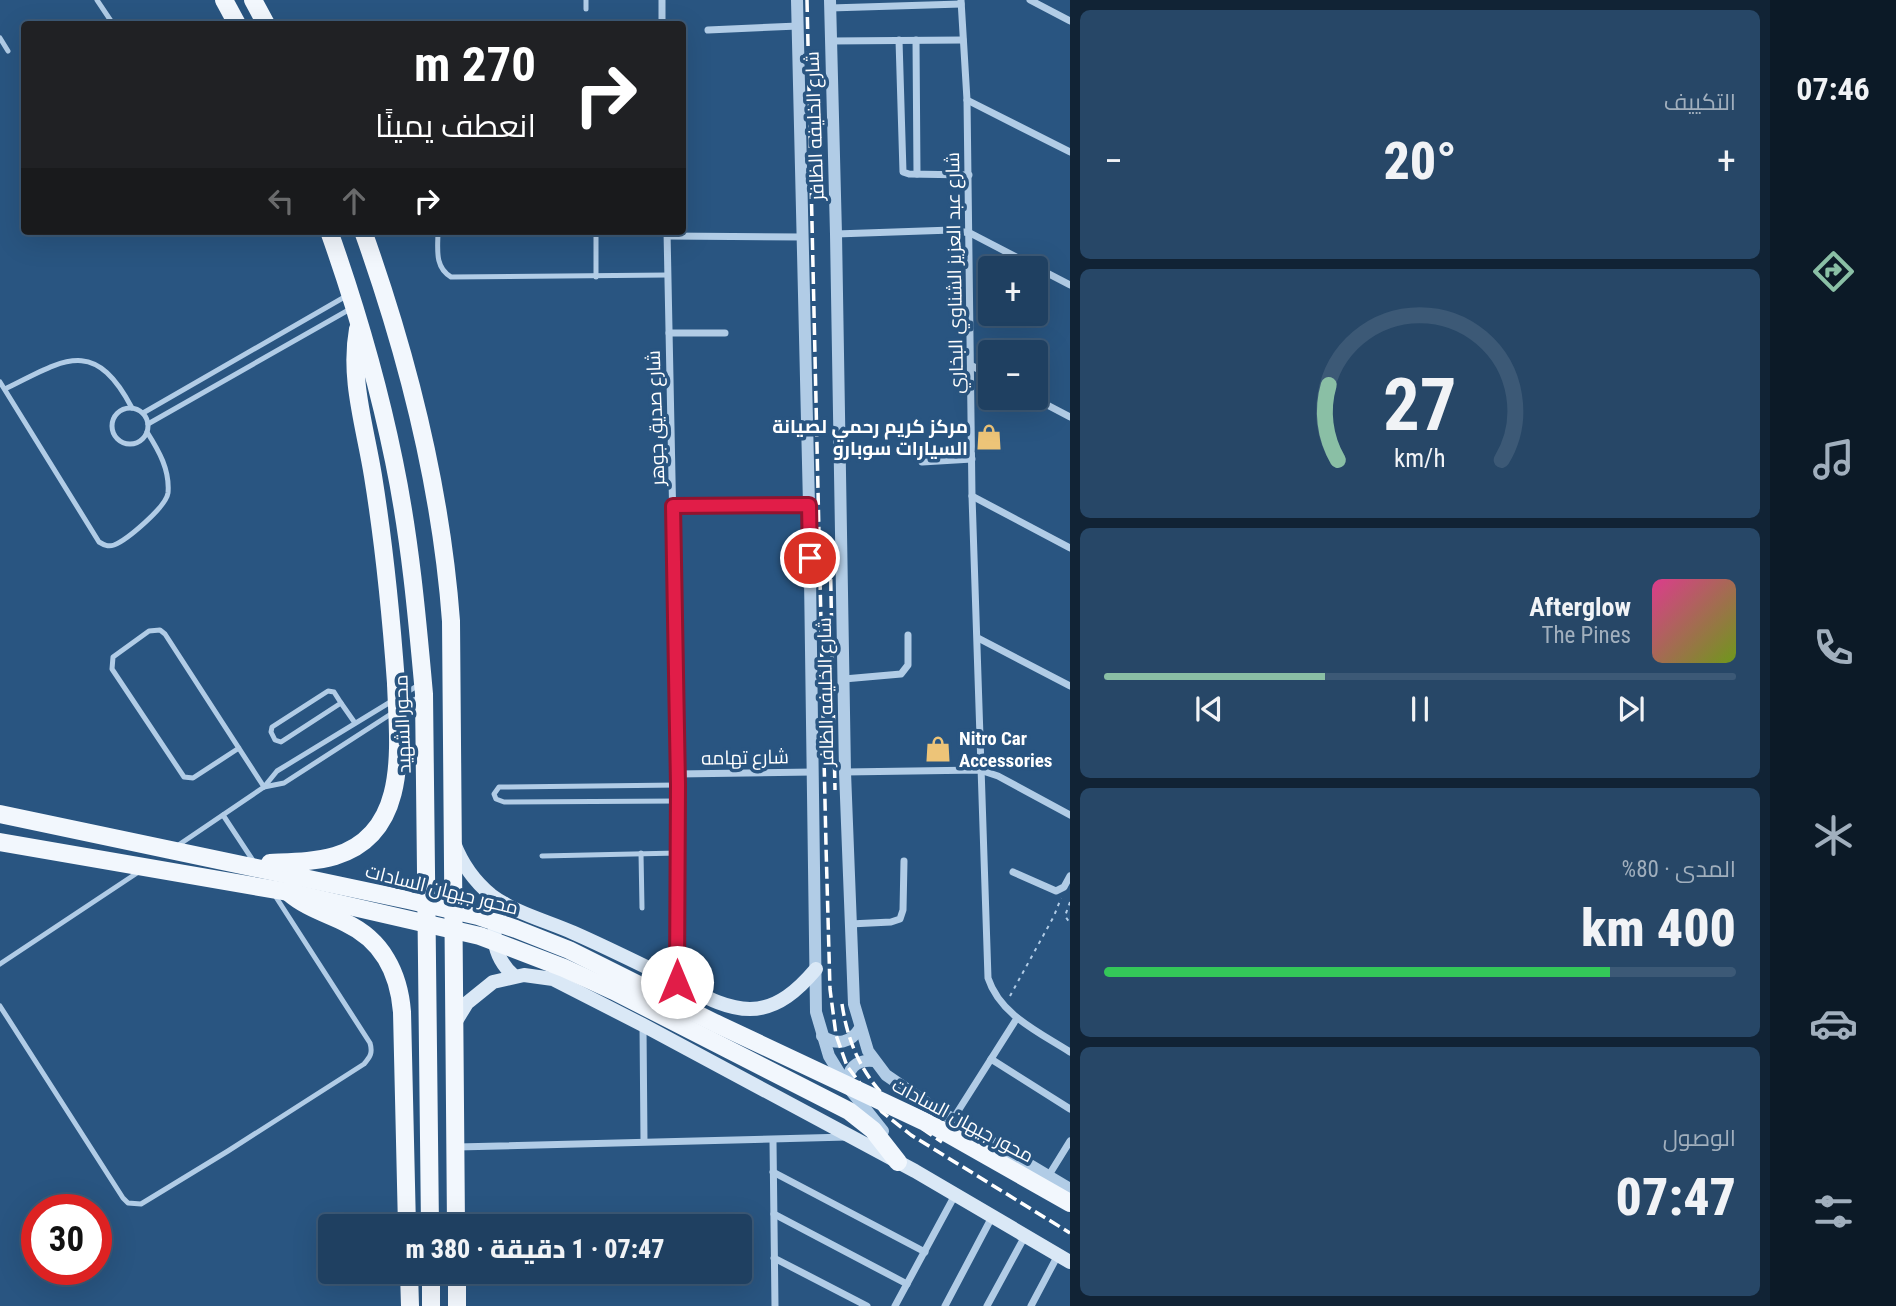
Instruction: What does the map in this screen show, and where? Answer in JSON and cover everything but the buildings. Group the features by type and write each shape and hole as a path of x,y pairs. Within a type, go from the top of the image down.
{"main road":[{"path":"224,0 235,21"},
{"path":"253,0 264,21"},
{"name":"محور الشهيد","path":"330,235 355,307 384,416 403,511 416,607 423,688 430,1214"},
{"path":"364,235 385,292 418,413 440,519 451,621 456,1214"},
{"path":"243,864 316,860 354,848 370,835 389,806 397,781 397,683 382,539 355,383 355,307"},
{"name":"محور جيهان السادات","path":"0,814 478,916 548,941 936,1126 1070,1203"},
{"name":"محور جيهان السادات","path":"0,842 288,892 480,936 564,968 626,997 849,1111 873,1130 898,1162"},
{"path":"454,843 473,878 505,904 731,1007 751,1009 770,1006 787,997 816,969"},
{"path":"288,892 309,907 358,929 375,943 389,962 396,978 401,994 407,1214"},
{"path":"505,904 496,920 495,946 502,963 514,976"},
{"path":"456,1021 475,995 493,982 514,976 534,975 553,979 915,1171 1064,1259"},
{"path":"409,1284 410,1306"},
{"path":"431,1284 431,1306"},
{"path":"457,1284 457,1306"}],"street":[{"path":"662,0 662,21"},
{"name":"شارع الخليفه الظافر","path":"797,0 809,505 816,1012 829,1056 848,1087 915,1171"},
{"path":"1031,0 1070,21"},
{"path":"830,4 961,2"},
{"name":"شارع عبد العزيز الشناوي البخاري","path":"961,2 967,100 972,496 988,978 1004,1007 1070,1052"},
{"name":"شارع الخليفه الظافر","path":"830,4 845,772 854,1003 860,1028 874,1061 898,1085 1070,1188"},
{"path":"708,30 797,26"},
{"path":"899,40 901,169 906,174 969,175"},
{"path":"916,40 917,174"},
{"path":"831,41 963,40"},
{"path":"967,100 1070,152"},
{"path":"836,234 953,230 970,233 1070,285"},
{"path":"686,234 803,237"},
{"name":"شارع صديق جوهر","path":"667,235 678,774 677,982"},
{"path":"669,333 725,333"},
{"path":"972,366 978,369"},
{"path":"1048,405 1070,417"},
{"path":"922,462 972,459"},
{"path":"972,496 1070,548"},
{"path":"673,506 809,505"},
{"path":"844,679 901,674 906,670 909,660 908,635"},
{"path":"978,638 1070,686"},
{"path":"845,772 980,770 998,776 1070,815"},
{"name":"شارع تهامه","path":"678,774 813,772"},
{"path":"850,924 900,919 903,910 904,861"},
{"path":"1013,872 1051,891 1064,887 1070,876"},
{"path":"953,1119 1017,1018"},
{"path":"643,1025 644,1141"},
{"path":"822,1036 832,1041 844,1042 855,1037 860,1028"},
{"path":"991,1059 1070,1109"},
{"path":"848,1087 848,1074 856,1064 861,1061 874,1061"},
{"path":"456,1147 852,1137"},
{"path":"773,1141 775,1306"},
{"path":"1049,1175 1069,1143"},
{"path":"773,1172 925,1252"},
{"path":"895,1306 955,1195"},
{"path":"774,1214 907,1284"},
{"path":"945,1306 992,1217"},
{"path":"987,1306 1025,1235"},
{"path":"774,1258 867,1306"},
{"path":"1031,1306 1064,1259"}],"lane":[{"path":"97,0 111,21"},
{"path":"586,0 586,9"},
{"path":"0,38 8,51"},
{"path":"438,235 439,265 444,273 451,277 668,275"},
{"path":"596,235 596,277"},
{"path":"143,413 355,307"},
{"path":"148,424 355,307"},
{"path":"5,389 54,364 77,360 91,363 114,378 132,408 143,413 148,424 147,432 136,443 128,444 115,436 113,420 117,414 132,408"},
{"path":"0,382 104,545 116,545 155,514 166,499 168,491 165,467 147,432"},
{"path":"239,748 193,778 184,778 112,669 113,657 149,631 160,630 165,634 239,748 264,787"},
{"path":"0,964 264,787 277,771 355,723 423,688"},
{"path":"264,787 284,783 423,688"},
{"path":"341,703 281,742 272,734 271,729 274,726 328,691 334,692 355,723"},
{"path":"678,785 503,787 495,790 494,794 495,799 503,802 678,801"},
{"path":"571,786 571,802"},
{"path":"223,815 260,872"},
{"path":"642,853 642,908"},
{"path":"542,856 678,853"},
{"path":"0,1006 123,1198 134,1205 141,1203 239,1144 364,1064 370,1057 370,1043 268,883"}],"path":[{"path":"1004,1007 1059,906 1064,887"},
{"path":"1070,902 1065,916 1070,923"}],"railway":[{"path":"807,0 830,989 836,1035 847,1066 882,1112 911,1135 1070,1233"},
{"path":"830,545 835,790"},
{"path":"842,1004 854,1049 875,1085 904,1115 942,1142"}],"place":[{"name":"مركز كريم رحمي لصيانة السيارات سوبارو","path":"989,437"},
{"name":"Nitro Car Accessories","path":"938,749"}],"route":[{"path":"677,982 678,785 673,506 809,505 810,558"}]}
